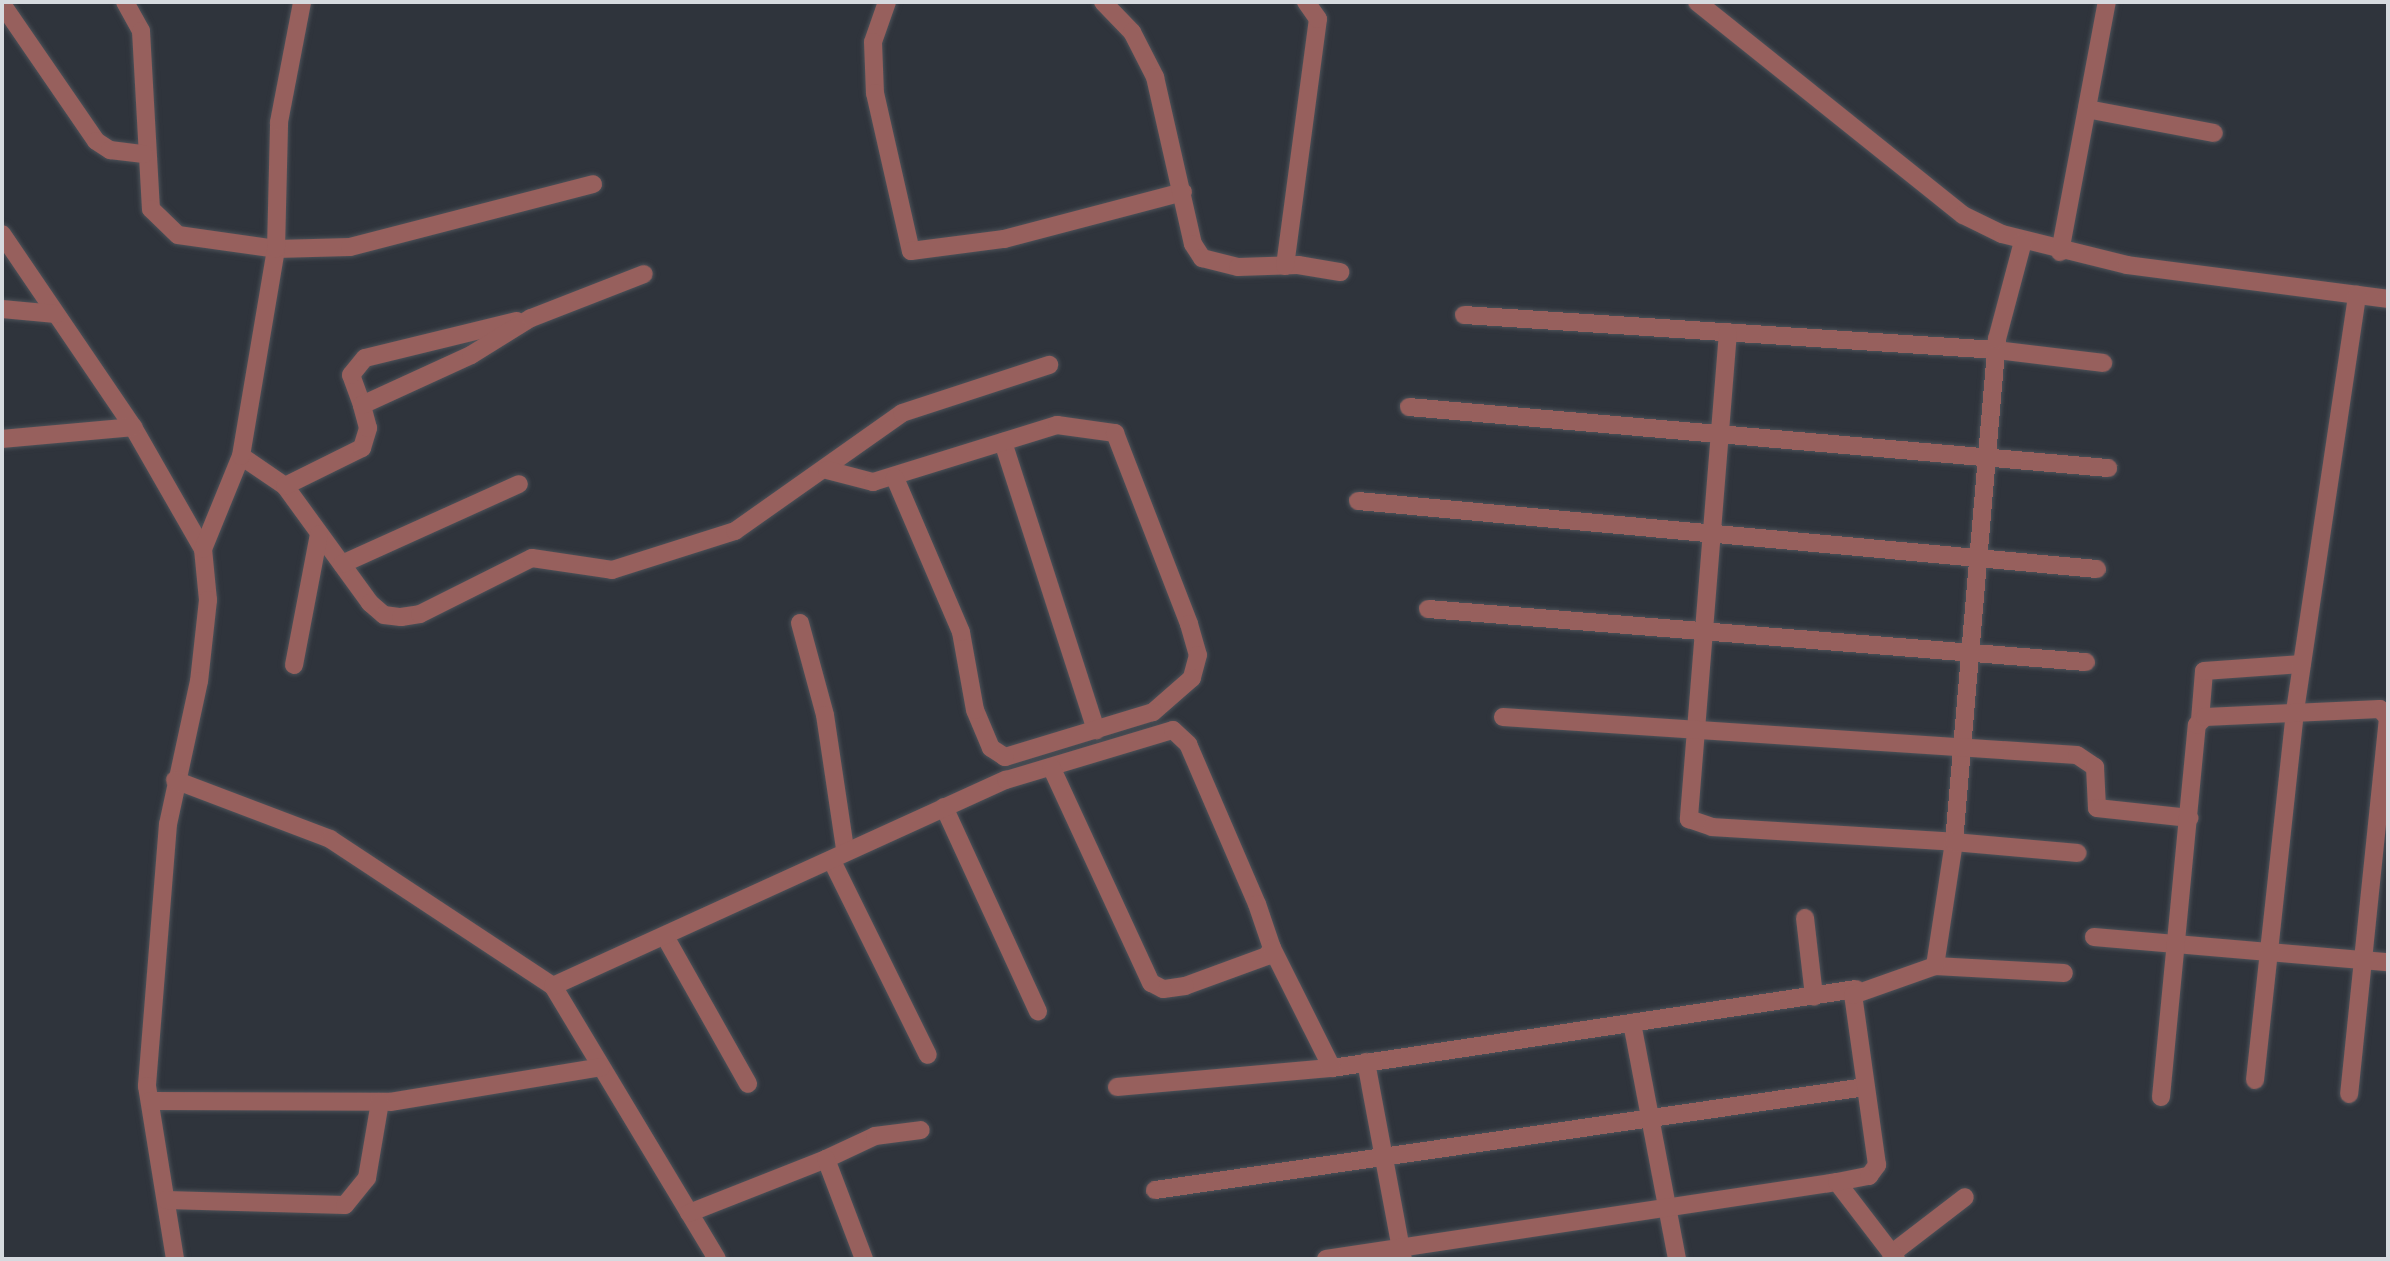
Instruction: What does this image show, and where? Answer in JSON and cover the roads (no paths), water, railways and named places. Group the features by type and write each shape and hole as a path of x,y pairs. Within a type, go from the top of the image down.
{"street":[{"path":"125,2 141,31 144,154 151,209 163,224 178,234 276,249 373,243 593,184"},
{"path":"203,548 241,456 276,249 279,122 302,2"},
{"path":"883,2 873,42 875,93 911,251 1004,239 1182,192"},
{"path":"1103,2 1132,32 1155,77 1193,244 1202,258 1238,267 1285,266 1340,272"},
{"path":"1285,266 1318,19 1306,2"},
{"path":"1697,2 1963,215 2022,241 2060,253 2388,299"},
{"path":"2060,253 2107,2"},
{"path":"2,4 96,141 110,150 144,154"},
{"path":"2087,109 2214,133"},
{"path":"2,234 133,428 203,548 208,600 199,681 175,780 158,911 150,1101 175,1259"},
{"path":"1935,966 1942,953 1954,842 1996,350 2022,241"},
{"path":"285,486 362,448 368,428 351,375 365,358 531,318 644,274"},
{"path":"2255,1080 2271,953 2295,711 2357,295"},
{"path":"2,309 56,314"},
{"path":"1464,315 1996,350 2102,363"},
{"path":"362,405 471,355 531,318"},
{"path":"1728,332 1695,728 1690,823 2078,853"},
{"path":"241,456 285,486 342,564 384,615 420,614 532,558 612,570 735,531 827,470 852,444 902,413 1049,365"},
{"path":"1409,407 1986,461 2108,468"},
{"path":"827,470 873,482 895,478 1057,425 1115,433 1189,624 1198,655 1192,678 1153,712 1004,757 991,748 975,710 961,632 895,478"},
{"path":"2,439 133,428"},
{"path":"1003,442 1096,730"},
{"path":"342,564 519,484"},
{"path":"1358,501 1711,530 2097,569"},
{"path":"295,665 319,534"},
{"path":"1428,609 1703,628 2086,662"},
{"path":"800,623 825,715 838,855 928,1055"},
{"path":"2161,1097 2204,671 2302,664"},
{"path":"2200,720 2295,711 2380,709 2388,718 2349,1094"},
{"path":"1503,717 2084,756 2095,767 2097,808 2189,818"},
{"path":"553,986 667,940 838,855 944,807 1051,767 1172,730 1188,744 1272,948 1332,1068"},
{"path":"1051,767 1151,983 1163,989 1185,986 1255,963 1272,948"},
{"path":"175,780 330,839 553,986 717,1259"},
{"path":"944,807 1038,1011"},
{"path":"1805,918 1814,996"},
{"path":"2094,937 2176,948 2388,962"},
{"path":"667,940 748,1084"},
{"path":"1117,1087 1332,1068 1856,989 1935,966 2064,973"},
{"path":"1326,1259 1402,1255 1869,1176 1877,1165 1865,1087 1856,989"},
{"path":"1632,1023 1670,1208 1677,1259"},
{"path":"1366,1062 1402,1255"},
{"path":"150,1101 380,1102 601,1067"},
{"path":"1155,1190 1649,1114 1865,1087"},
{"path":"166,1200 345,1205 367,1178 380,1102"},
{"path":"689,1213 826,1159 875,1136 920,1130"},
{"path":"826,1159 864,1259"},
{"path":"1837,1182 1894,1256 1965,1197"}]}
